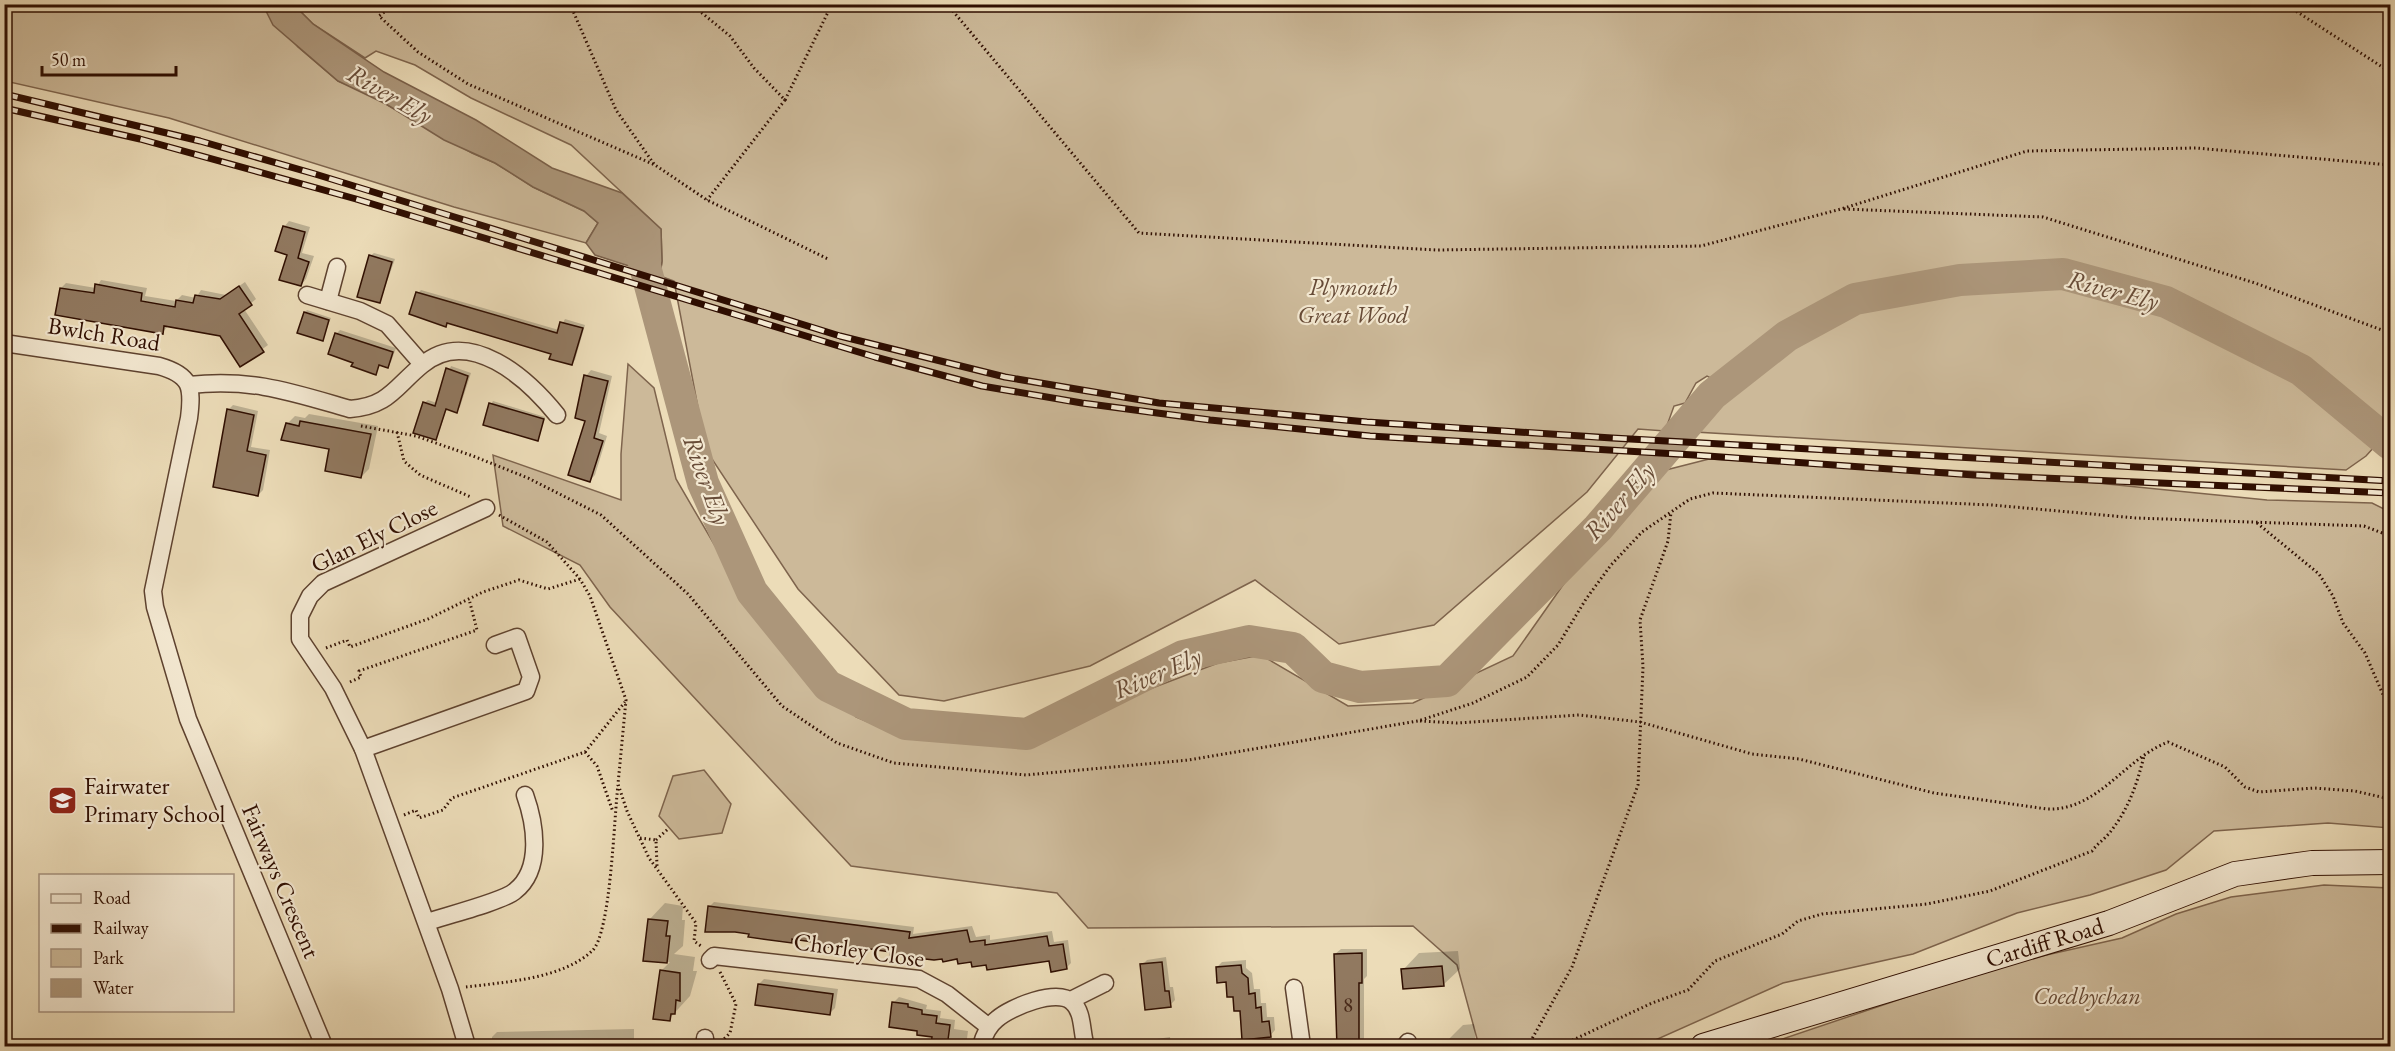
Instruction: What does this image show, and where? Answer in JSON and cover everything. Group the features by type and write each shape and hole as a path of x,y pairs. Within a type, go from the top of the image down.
{"street":[{"path":"327,302 337,267"},
{"path":"307,295 360,311 387,324 422,364"},
{"name":"Bwlch Road","path":"4,343 159,366 177,371 189,385"},
{"path":"189,385 219,382 267,385 350,409 358,408 377,404 392,395 422,364 438,355 461,350 481,355 521,377 543,397 557,415"},
{"name":"Fairways Crescent","path":"189,385 192,397 189,418 155,580 154,607 188,719 324,1047"},
{"name":"Glan Ely Close","path":"467,1047 427,922 363,749 333,688 300,639 300,616 310,596 323,583 486,508"},
{"path":"363,749 526,692 531,677 517,637 495,645"},
{"path":"427,922 514,893 525,881 534,854 535,835 533,817 525,795"},
{"name":"Cardiff Road","path":"1703,1047 2109,923 2235,874 2312,862 2391,862"},
{"name":"Chorley Close","path":"712,958 919,979 947,994 989,1027"},
{"path":"1071,1000 1105,983"},
{"path":"1294,988 1302,1047"},
{"path":"981,1047 989,1027 998,1018 1027,1003 1059,997 1071,1000 1077,1008 1086,1047"}],"path":[{"path":"395,4 379,16 417,52 468,84 655,165 707,200 828,259"},
{"path":"570,4 616,110 655,165"},
{"path":"692,4 730,36 754,68 785,100"},
{"path":"707,200 785,100 832,4"},
{"path":"947,4 1140,232 1436,250 1701,246 1841,209 2027,152 2196,148 2391,165"},
{"path":"2285,4 2391,72"},
{"path":"1841,209 2043,217 2255,283 2391,333"},
{"path":"360,425 416,436 528,478 601,515 688,594 782,706 837,743 894,763 1026,775 1190,760 1418,721 1473,703 1527,677 1558,645 1586,599 1611,565 1642,532 1690,500 1713,493 1992,505 2136,518 2364,526 2391,536"},
{"path":"397,432 404,461 420,475 479,501 486,508 547,542 580,579 590,596 626,700 605,924 595,950 580,960 532,978 450,989"},
{"path":"1528,1047 1572,967 1638,785 1643,667 1640,620 1668,540 1671,512"},
{"path":"2255,522 2319,574 2333,596 2343,623 2365,653 2391,711"},
{"path":"310,654 347,640 350,646 428,619 469,599 519,580 549,589 580,579"},
{"path":"333,688 361,677 359,671 477,630 469,599"},
{"path":"389,820 416,810 419,818 435,813 443,810 452,798 585,752 626,700"},
{"path":"1418,721 1456,723 1579,715 1640,722 1752,754 1800,759 1934,792 2047,810 2060,810 2085,802 2153,748 2168,742 2224,767 2245,787 2259,792 2314,788 2355,791 2391,799"},
{"path":"585,752 597,766 614,814"},
{"path":"1560,1047 1652,1003 1688,990 1715,961 1782,934 1798,921 1822,914 1927,903 1990,891 2092,851 2102,837 2110,834 2134,795 2144,755"},
{"path":"618,784 640,838 657,868 696,923 694,941 712,958"},
{"path":"657,868 656,840 669,828"},
{"path":"640,838 656,840"},
{"path":"723,1041 730,1033 736,1004 725,986"}],"green space":[{"path":"4,5 263,5 298,47 338,81 363,91 472,153 495,163 533,187 584,211 598,223 586,243 454,207 169,118 5,81"},
{"name":"Plymouth Great Wood","path":"294,5 2390,5 2390,447 2375,446 2366,456 2346,470 1695,432 1709,392 1717,381 1707,376 1696,383 1685,403 1674,406 1665,431 1638,429 1587,492 1434,625 1339,644 1255,580 1090,666 944,701 899,695 798,589 706,450 674,281 660,276 661,229 571,145 471,98 415,65 376,51 365,58 313,24"},
{"path":"628,364 654,388 676,479 714,544 761,612 812,663 856,717 904,737 963,732 1004,740 1060,723 1218,663 1261,655 1348,706 1413,703 1513,656 1577,565 1586,546 1662,471 1709,459 1987,472 2267,500 2372,503 2390,512 2390,828 2328,823 2214,831 2166,870 2090,895 2017,913 1913,954 1783,983 1642,1046 1479,1046 1457,965 1413,926 1088,928 1057,893 851,866 610,607 580,565 503,526 493,455 621,500 621,454"},
{"path":"704,770 731,804 722,833 679,839 659,816 673,776"},
{"name":"Coedbychan","path":"2324,885 2390,888 2390,1046 1762,1046 1998,966 2122,938 2176,914 2231,897"}],"water":[{"path":"263,5 294,5 313,24 384,72 476,120 552,168 622,193 661,229 660,276 595,255 586,243 598,223 584,211 533,187 495,163 444,140 386,104 338,81 273,25"}],"building":[{"path":"283,226 305,232 298,258 309,262 301,286 279,280 287,255 275,251"},
{"path":"369,255 392,262 380,303 357,297"},
{"path":"95,284 142,293 141,301 175,307 176,300 193,303 195,295 220,299 239,286 252,305 239,314 264,352 240,367 220,336 164,326 163,334 55,315 60,288 94,293"},
{"path":"416,292 557,333 560,322 583,328 572,365 549,359 551,354 447,323 446,327 409,314"},
{"path":"304,312 329,320 323,341 297,333"},
{"path":"335,333 393,352 388,368 379,365 376,375 328,354"},
{"path":"446,368 468,376 457,413 446,409 436,440 413,433 423,402 435,406"},
{"path":"584,375 608,381 594,438 603,441 590,482 568,475 585,421 575,418"},
{"path":"489,403 544,419 538,441 483,425"},
{"path":"227,409 254,415 247,451 266,455 258,496 213,487"},
{"path":"300,421 371,434 361,478 325,471 329,449 281,440 286,423 299,426"},
{"path":"708,906 910,932 909,938 967,930 970,942 985,940 985,945 1047,936 1049,946 1063,944 1067,969 1051,972 1049,961 987,970 986,965 972,967 971,962 958,964 957,959 943,962 942,959 890,955 891,952 864,948 863,951 820,946 820,943 792,939 792,943 748,937 749,934 735,932 705,932"},
{"path":"648,919 668,921 666,936 670,936 667,963 643,961"},
{"path":"1362,953 1362,983 1359,983 1359,1047 1337,1047 1334,954"},
{"path":"1162,962 1165,991 1169,991 1171,1007 1145,1010 1140,964"},
{"path":"1241,965 1242,973 1248,978 1249,994 1255,993 1256,1008 1261,1007 1262,1022 1269,1021 1271,1037 1242,1040 1240,1011 1234,1011 1233,997 1227,997 1226,982 1217,983 1216,967"},
{"path":"1442,966 1444,986 1403,989 1401,969"},
{"path":"660,970 680,973 680,1001 676,1000 675,1014 671,1014 670,1021 653,1019"},
{"path":"758,984 833,994 830,1015 755,1005"},
{"path":"892,1002 908,1004 908,1007 922,1010 922,1014 937,1016 936,1023 950,1025 947,1047 931,1044 932,1037 917,1035 917,1031 889,1027"}],"waterway":[{"name":"River Ely","path":"634,231 703,483 752,592 828,686 906,724 1027,734 1183,656 1249,641 1293,648 1323,677 1360,687 1447,681 1598,528 1712,395 1787,336 1855,299 1960,280 2063,274 2166,302 2301,370 2390,444"}],"railway":[{"path":"4,94 200,141 315,174 840,336 1005,377 1159,403 1367,422 1612,438 2390,481"},
{"path":"4,108 140,139 356,199 875,357 982,386 1082,403 1210,420 1370,436 1694,455 1974,475 2390,493"}],"place":[{"name":"Fairwater Primary School","path":"63,800"}]}
